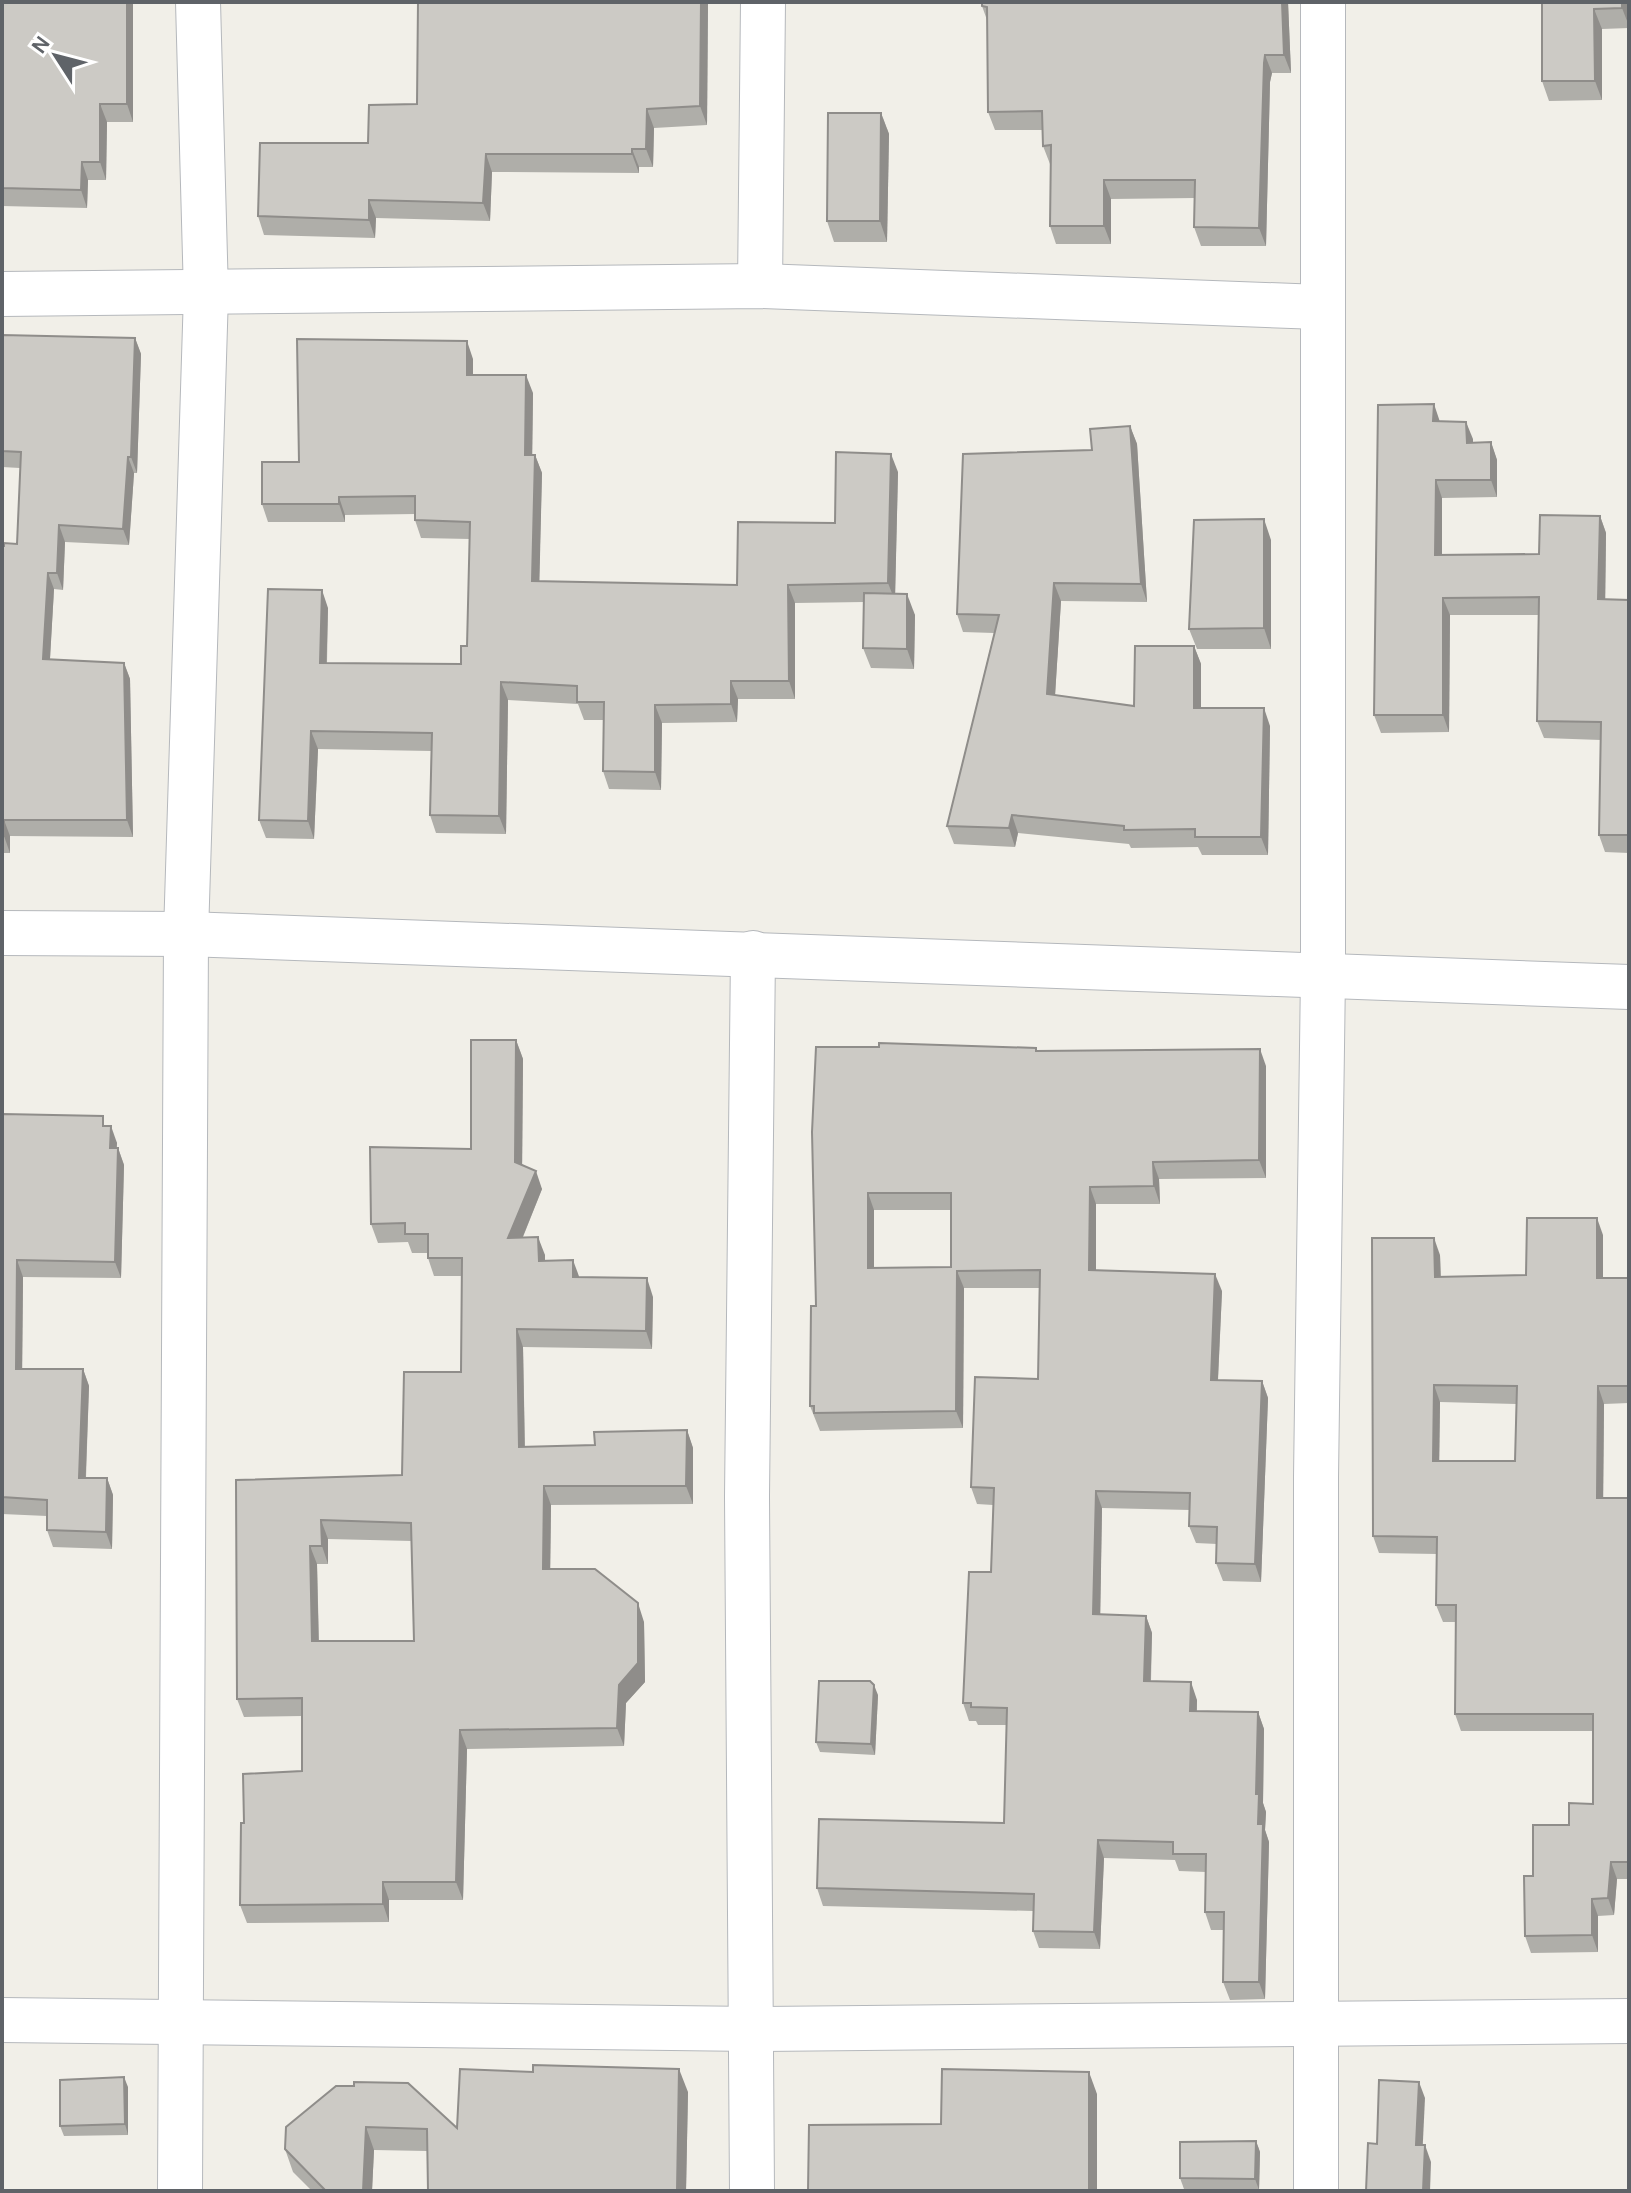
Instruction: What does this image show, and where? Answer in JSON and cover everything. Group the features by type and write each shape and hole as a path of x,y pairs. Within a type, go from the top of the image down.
{"street":[{"path":"180,2191 186,934 206,294 198,2"},
{"path":"760,286 763,2"},
{"path":"1316,2191 1316,1477 1323,975 1320,307 1323,2"},
{"path":"2,294 760,286 1320,307"},
{"path":"2,933 186,934 1629,987"},
{"path":"752,2191 747,1497 753,953"},
{"path":"2,2020 753,2029 1629,2021"}],"building":[{"path":"2,2 127,2 127,104 100,104 100,162 82,162 81,190 2,188"},
{"path":"418,2 701,2 700,106 647,109 646,149 632,149 632,154 486,154 483,203 369,200 369,220 258,216 260,143 368,143 369,105 417,104"},
{"path":"982,2 1282,2 1284,55 1265,55 1264,63 1259,228 1194,227 1195,180 1104,180 1104,226 1050,226 1051,145 1043,146 1042,111 988,112 987,7 982,6"},
{"path":"1542,2 1622,2 1622,8 1594,9 1595,81 1542,81"},
{"path":"828,113 881,113 880,221 827,221"},
{"path":"2,335 135,338 131,457 128,457 123,529 59,525 57,573 48,573 43,659 124,663 127,820 4,820 4,836 2,546 4,543 17,544 21,452 2,451"},
{"path":"297,339 467,341 467,375 526,375 525,455 535,455 532,581 737,585 738,522 835,523 836,452 891,454 888,583 788,585 789,681 731,681 731,704 655,705 655,772 603,771 604,702 577,702 577,686 501,682 499,816 430,815 432,733 311,731 308,821 259,820 268,589 322,590 320,663 461,664 461,646 467,646 470,522 415,520 415,496 339,497 339,504 262,504 262,462 299,462"},
{"path":"1434,404 1433,421 1466,422 1467,443 1491,442 1491,480 1436,480 1435,555 1539,554 1540,515 1600,516 1598,599 1629,600 1629,835 1599,835 1601,722 1537,721 1539,597 1443,598 1443,715 1374,715 1378,405"},
{"path":"1130,426 1141,584 1054,583 1047,694 1134,706 1135,646 1194,646 1194,708 1264,708 1261,837 1195,837 1195,829 1124,830 1124,826 1012,815 1009,828 947,826 999,615 957,614 963,454 1092,450 1090,429"},
{"path":"1264,519 1264,628 1189,629 1194,520"},
{"path":"864,593 907,594 907,649 863,648"},
{"path":"471,1040 516,1040 515,1162 536,1171 508,1238 538,1237 539,1261 573,1260 573,1277 647,1278 646,1331 517,1329 519,1447 595,1445 594,1432 687,1430 686,1486 544,1486 543,1569 595,1569 638,1603 638,1663 619,1685 617,1728 460,1730 456,1882 383,1882 383,1904 240,1905 243,1774 302,1771 302,1698 237,1699 236,1480 402,1475 404,1372 461,1372 462,1258 428,1258 428,1234 405,1234 405,1223 371,1224 370,1147 471,1149","holes":["321,1520 411,1523 414,1641 312,1641 310,1546 322,1546"]},
{"path":"879,1043 1036,1048 1036,1051 1260,1049 1259,1160 1153,1162 1154,1186 1090,1187 1089,1270 1215,1274 1211,1380 1262,1381 1255,1564 1216,1563 1217,1527 1189,1526 1190,1493 1096,1491 1093,1614 1146,1616 1144,1681 1191,1682 1190,1711 1258,1712 1256,1794 1259,1794 1258,1824 1263,1824 1259,1982 1223,1982 1224,1912 1205,1912 1206,1854 1173,1854 1173,1842 1098,1840 1094,1932 1033,1931 1034,1894 817,1888 819,1819 1004,1823 1007,1708 971,1707 971,1703 963,1703 969,1572 991,1572 994,1488 971,1487 975,1377 1038,1379 1040,1270 957,1271 956,1411 814,1413 814,1406 810,1406 811,1306 816,1306 812,1132 816,1047 879,1047","holes":["868,1193 951,1193 951,1267 868,1268"]},
{"path":"3,1114 103,1116 103,1126 111,1126 110,1148 118,1148 115,1262 17,1260 16,1369 83,1369 79,1478 107,1478 106,1532 47,1530 47,1500 2,1497"},
{"path":"1527,1218 1597,1218 1597,1278 1629,1278 1629,1386 1598,1386 1597,1498 1629,1498 1629,1862 1611,1862 1608,1898 1592,1899 1592,1935 1525,1936 1524,1876 1533,1876 1533,1825 1569,1825 1569,1803 1593,1804 1593,1714 1455,1714 1456,1605 1436,1605 1437,1537 1373,1536 1372,1238 1434,1238 1435,1277 1526,1275","holes":["1434,1385 1517,1386 1515,1461 1433,1461"]},
{"path":"819,1681 870,1681 874,1685 871,1744 816,1742"},
{"path":"533,2065 679,2069 677,2191 428,2191 427,2129 366,2127 363,2191 326,2191 285,2149 286,2127 336,2086 354,2086 354,2082 408,2083 457,2128 460,2069 533,2072"},
{"path":"942,2069 1089,2072 1089,2191 808,2191 809,2125 941,2124"},
{"path":"124,2077 125,2124 60,2126 60,2080"},
{"path":"1379,2080 1419,2082 1416,2145 1425,2145 1423,2191 1366,2191 1368,2143 1377,2144"},
{"path":"1256,2141 1255,2179 1180,2178 1180,2142"}]}
